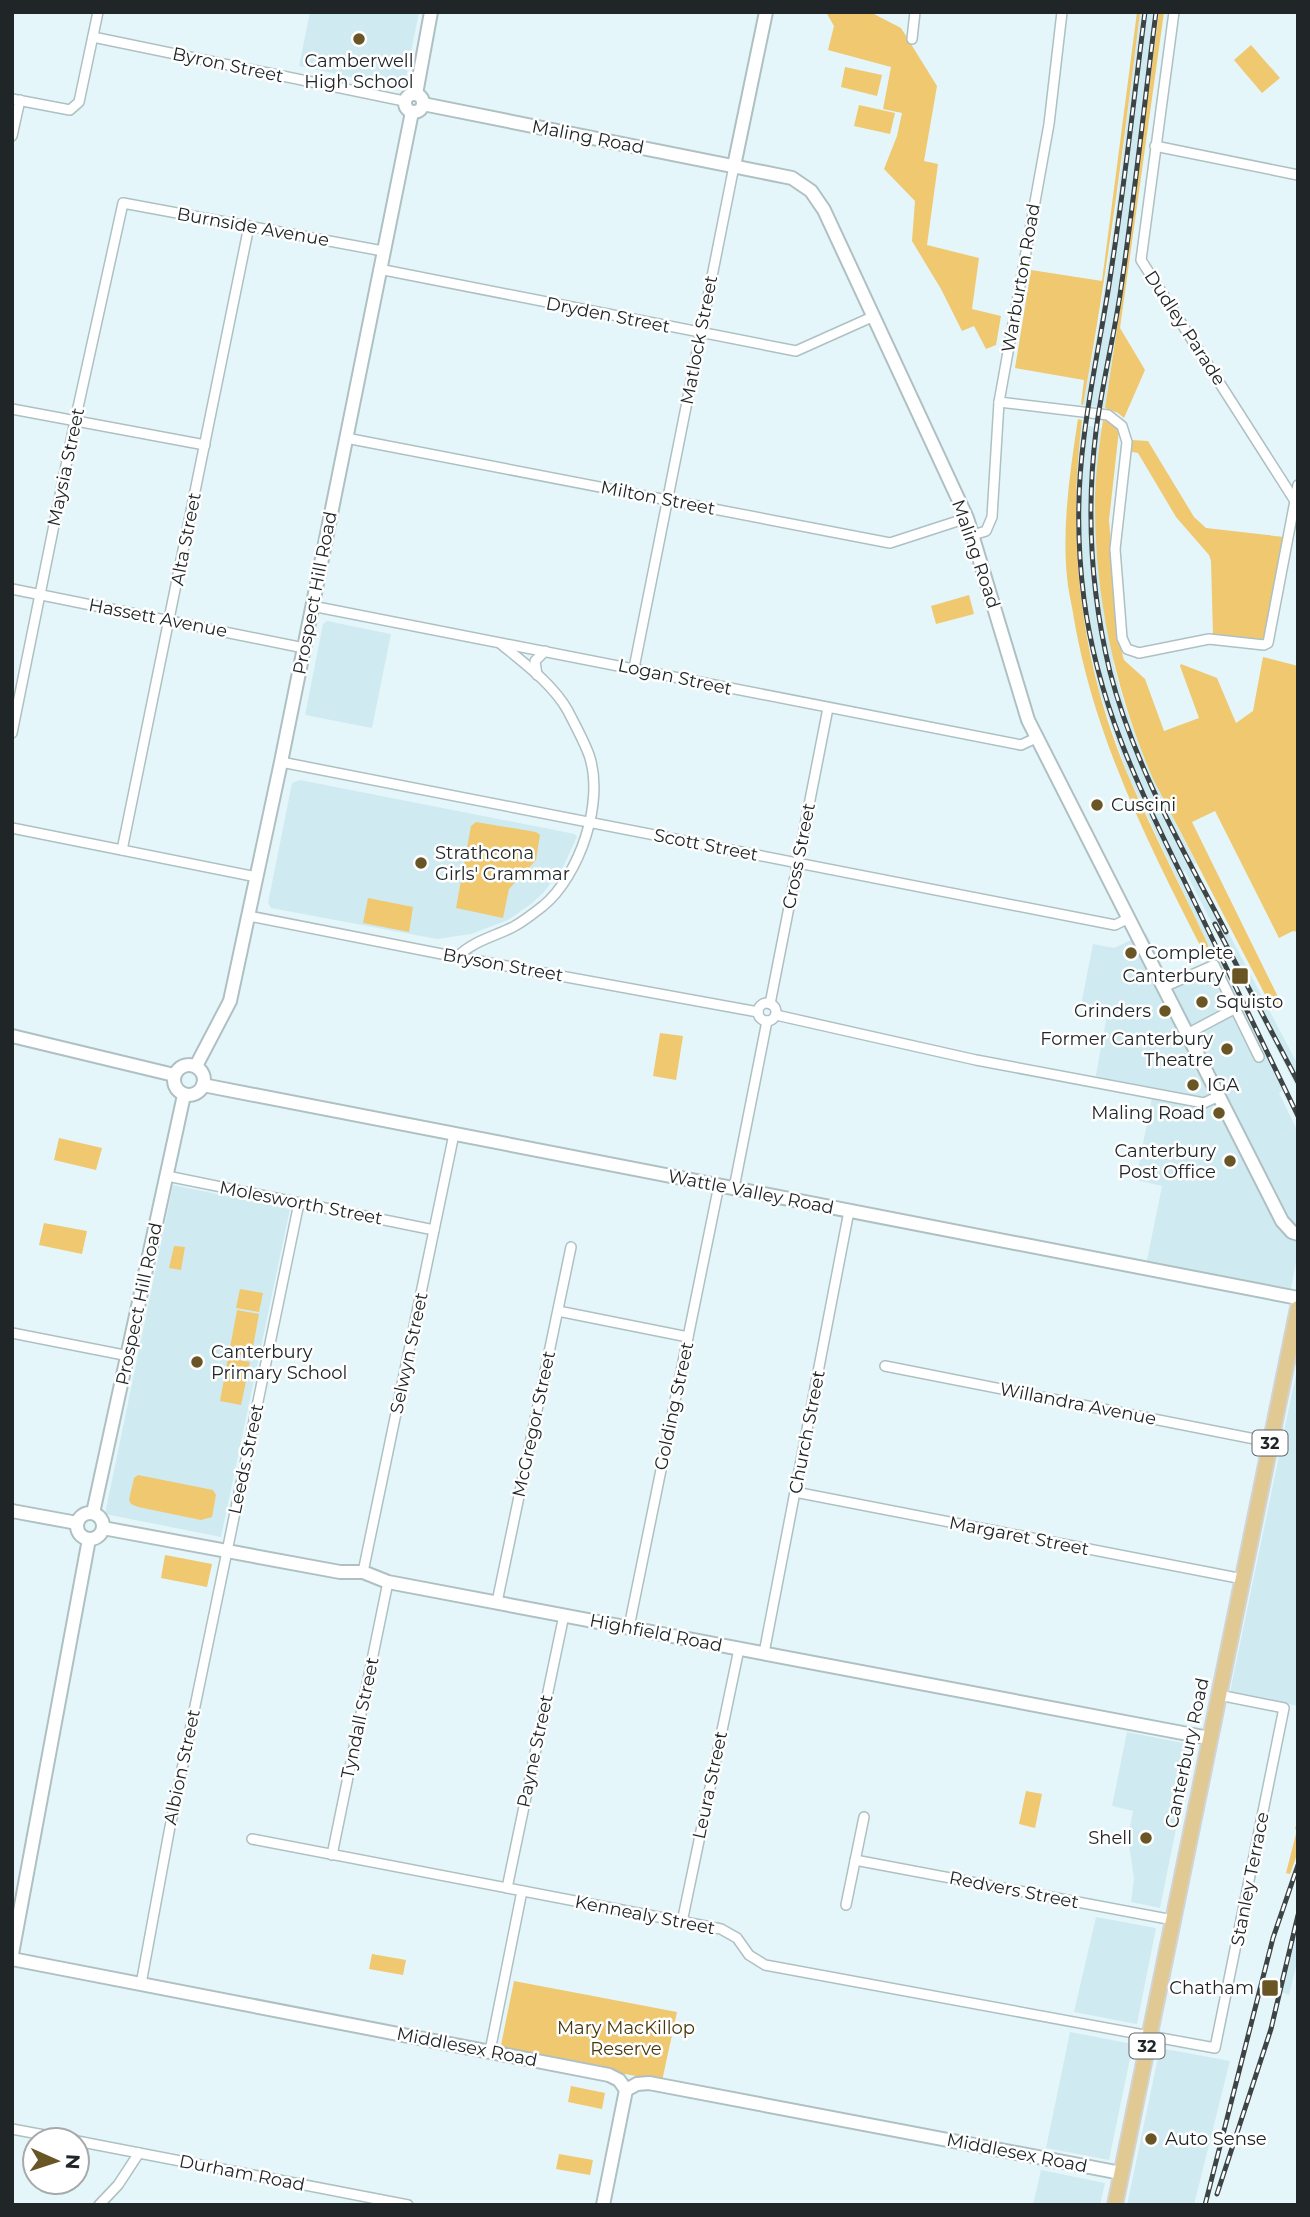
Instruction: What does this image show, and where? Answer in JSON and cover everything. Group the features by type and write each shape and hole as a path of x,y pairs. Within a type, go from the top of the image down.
{"main road":[{"name":"Canterbury Road","path":"1115,2205 1298,1308"}],"street":[{"path":"12,136 16,100 70,110 79,102 98,12"},
{"name":"Prospect Hill Road","path":"196,1066 230,1001 281,762 432,12"},
{"name":"Matlock Street","path":"634,668 766,12"},
{"path":"912,39 915,12"},
{"name":"Warburton Road","path":"973,536 986,531 992,517 999,402 1049,124 1062,12"},
{"name":"Dudley Parade","path":"1174,12 1141,260 1295,501"},
{"name":"Byron Street","path":"93,37 414,103"},
{"name":"Maling Road","path":"414,103 792,178 811,191 824,210 967,518 1028,720 1282,1221 1298,1234"},
{"path":"1155,146 1298,175"},
{"name":"Burnside Avenue","path":"123,203 383,251"},
{"name":"Maysia Street","path":"12,733 75,421 123,203"},
{"name":"Alta Street","path":"122,850 249,226"},
{"name":"Dryden Street","path":"379,269 796,351 872,317"},
{"path":"999,402 1108,415 1122,426 1127,442 1115,549 1122,638 1127,649 1139,653 1209,639 1264,645 1268,643 1293,538 1298,485"},
{"path":"12,409 205,445"},
{"name":"Milton Street","path":"346,438 890,543 967,518"},
{"name":"Hassett Avenue","path":"12,589 304,648"},
{"name":"Logan Street","path":"312,606 1021,745 1036,737"},
{"path":"457,957 467,947 514,927 544,905 564,883 578,858 590,822 593,790 589,756 568,710 537,675 500,642"},
{"path":"537,675 535,661 545,651"},
{"name":"Cross Street","path":"771,1004 828,708"},
{"name":"Scott Street","path":"281,762 1115,925 1129,918"},
{"path":"12,828 257,877"},
{"name":"Bryson Street","path":"249,916 758,1012"},
{"path":"1164,988 1214,965 1259,1057"},
{"path":"734,1188 771,1018 775,1008 771,1004 764,1004 758,1012 760,1018 771,1018 1204,1103 1219,1096"},
{"path":"1187,1034 1236,1008"},
{"path":"12,1036 174,1075"},
{"path":"182,1066 196,1066 203,1073 203,1085 198,1092 184,1095 176,1087 174,1075 182,1066"},
{"name":"Wattle Valley Road","path":"203,1085 1298,1298"},
{"name":"Prospect Hill Road","path":"93,1513 184,1095"},
{"name":"Selwyn Street","path":"363,1572 454,1133"},
{"name":"Molesworth Street","path":"167,1176 435,1230"},
{"name":"Golding Street","path":"629,1627 719,1185"},
{"name":"Leeds Street","path":"227,1551 299,1203"},
{"name":"Church Street","path":"765,1653 849,1211"},
{"name":"McGregor Street","path":"497,1602 571,1247"},
{"path":"558,1311 688,1337"},
{"path":"12,1333 129,1356"},
{"name":"Willandra Avenue","path":"885,1366 1270,1442"},
{"name":"Margaret Street","path":"795,1492 1242,1579"},
{"path":"12,1511 77,1523"},
{"path":"93,1513 101,1518 103,1528 97,1537 89,1539 79,1533 77,1523 84,1514 93,1513"},
{"name":"Highfield Road","path":"103,1528 340,1572 363,1572 388,1582 1209,1738"},
{"path":"12,1954 89,1539"},
{"name":"Albion Street","path":"141,1984 169,1832 227,1551"},
{"name":"Tyndall Street","path":"332,1855 388,1582"},
{"name":"Payne Street","path":"507,1888 564,1615"},
{"name":"Leura Street","path":"682,1922 739,1649"},
{"name":"Stanley Terrace","path":"1149,2036 1215,2048 1224,2009 1284,1708 1219,1695"},
{"path":"846,1905 864,1817"},
{"name":"Kennealy Street","path":"252,1839 721,1929 737,1938 749,1955 765,1965 1149,2036"},
{"name":"Redvers Street","path":"855,1860 1172,1920"},
{"path":"490,2051 522,1891"},
{"name":"Middlesex Road","path":"12,1959 609,2075 619,2080 626,2090 637,2084 649,2083 1121,2173"},
{"path":"603,2205 626,2090"},
{"name":"Durham Road","path":"91,2144 408,2205"},
{"path":"99,2205 118,2185 139,2153"}],"shaded area":[{"name":"Camberwell High School","path":"310,12 419,12 404,88 299,66"},
{"path":"1140,12 1159,12 1105,408 1083,405 1099,324 1115,218"},
{"name":"Maling Road","path":"1081,425 1102,428 1095,505 1114,666 1123,700 1153,779 1196,863 1193,865 1298,1065 1298,1090 1185,871 1181,872 1287,1088 1279,1093 1298,1132 1298,1253 1290,1293 1146,1265 1162,1186 1136,1180 1153,1092 1095,1080 1108,1010 1081,1005 1093,944 1114,948 1146,933 1170,982 1215,960 1127,773 1099,690 1082,612 1075,528 1075,490"},
{"path":"327,621 391,634 372,728 305,715 323,624"},
{"name":"Strathcona Girls' Grammar","path":"300,780 575,834 577,837 563,867 531,904 508,920 471,934 437,939 271,908 268,903 292,783"},
{"name":"Canterbury Primary School","path":"173,1185 290,1209 221,1537 105,1514"},
{"path":"1298,1364 1298,1706 1230,1692"},
{"path":"1127,1732 1193,1745 1160,1908 1131,1902 1134,1879 1128,1838 1133,1811 1112,1806"},
{"path":"1298,1905 1298,1958 1289,1995 1278,1991"},
{"path":"1096,1917 1156,1928 1137,2024 1074,2012"},
{"path":"1070,2032 1133,2044 1109,2160 1046,2148"},
{"path":"1160,2048 1230,2061 1194,2205 1127,2205"},
{"path":"1041,2170 1105,2183 1100,2205 1033,2205"}],"green space":[{"path":"826,12 870,12 901,28 937,86 924,161 938,164 927,245 979,258 972,309 1001,316 996,345 986,349 974,326 962,331 912,241 915,201 884,169 897,136 902,113 883,109 891,67 828,50 834,26"},
{"path":"1137,12 1140,12 1121,160 1083,405 1084,380 1015,368 1031,270 1102,281"},
{"path":"1159,12 1164,12 1120,328 1145,370 1124,418 1105,408"},
{"path":"1251,45 1280,78 1262,93 1234,60"},
{"path":"845,67 882,75 877,96 841,87"},
{"path":"859,105 895,113 890,134 854,126"},
{"path":"1078,419 1082,420 1076,510 1077,555 1088,643 1098,687 1127,773 1215,960 1209,963 1128,796 1096,709 1084,665 1068,587 1065,538"},
{"path":"1103,420 1119,430 1109,520 1119,643 1124,660 1145,679 1164,731 1199,718 1181,664 1217,678 1236,723 1253,711 1263,657 1298,666 1298,932 1293,931 1279,938 1215,811 1192,822 1282,1005 1273,1010 1153,779 1118,679 1104,611 1096,540 1096,484"},
{"path":"1132,440 1148,441 1194,517 1206,528 1284,537 1264,637 1261,640 1213,636 1209,555 1176,517 1138,453 1132,452"},
{"path":"969,595 974,614 936,624 931,606"},
{"path":"476,822 536,832 540,835 536,860 509,889 503,918 456,908 471,826"},
{"path":"368,898 413,907 409,932 363,923"},
{"path":"660,1033 683,1036 676,1080 653,1076"},
{"path":"59,1138 102,1148 96,1170 54,1160"},
{"path":"44,1223 87,1231 82,1254 39,1245"},
{"path":"174,1246 185,1247 181,1270 169,1268"},
{"path":"240,1289 263,1293 259,1312 236,1308"},
{"path":"237,1310 259,1314 251,1358 229,1353"},
{"path":"228,1358 250,1362 241,1405 220,1401"},
{"path":"138,1475 213,1490 216,1495 212,1517 201,1520 131,1504 129,1500 134,1478"},
{"path":"165,1555 212,1564 207,1587 161,1578"},
{"path":"1026,1791 1042,1794 1035,1828 1019,1824"},
{"path":"1298,1819 1298,1852 1290,1874 1286,1873"},
{"path":"372,1954 406,1960 403,1975 369,1969"},
{"name":"Mary MacKillop Reserve","path":"514,1981 677,2012 662,2081 500,2050"},
{"path":"571,2086 605,2093 602,2109 568,2102"},
{"path":"559,2154 593,2160 590,2175 556,2169"}],"railway":[{"path":"1145,12 1117,233 1082,457 1079,538 1084,599 1098,672 1135,775 1298,1116"},
{"path":"1156,12 1125,260 1096,431 1091,492 1092,552 1098,612 1120,706 1160,805 1226,932"},
{"path":"1215,924 1298,1082"},
{"path":"1205,2205 1273,1938 1298,1865"},
{"path":"1217,2194 1271,2029 1298,1915"}],"place":[{"name":"Camberwell High School","path":"359,39"},
{"name":"Cuscini","path":"1097,805"},
{"name":"Strathcona Girls' Grammar","path":"421,863"},
{"name":"Complete","path":"1131,953"},
{"name":"Canterbury","path":"1240,976"},
{"name":"Squisto","path":"1202,1002"},
{"name":"Grinders","path":"1165,1011"},
{"name":"Former Canterbury Theatre","path":"1227,1049"},
{"name":"IGA","path":"1193,1085"},
{"name":"Maling Road","path":"1219,1113"},
{"name":"Canterbury Post Office","path":"1230,1161"},
{"name":"Canterbury Primary School","path":"197,1362"},
{"name":"Shell","path":"1146,1838"},
{"name":"Chatham","path":"1270,1988"},
{"name":"Auto Sense","path":"1151,2139"}]}
